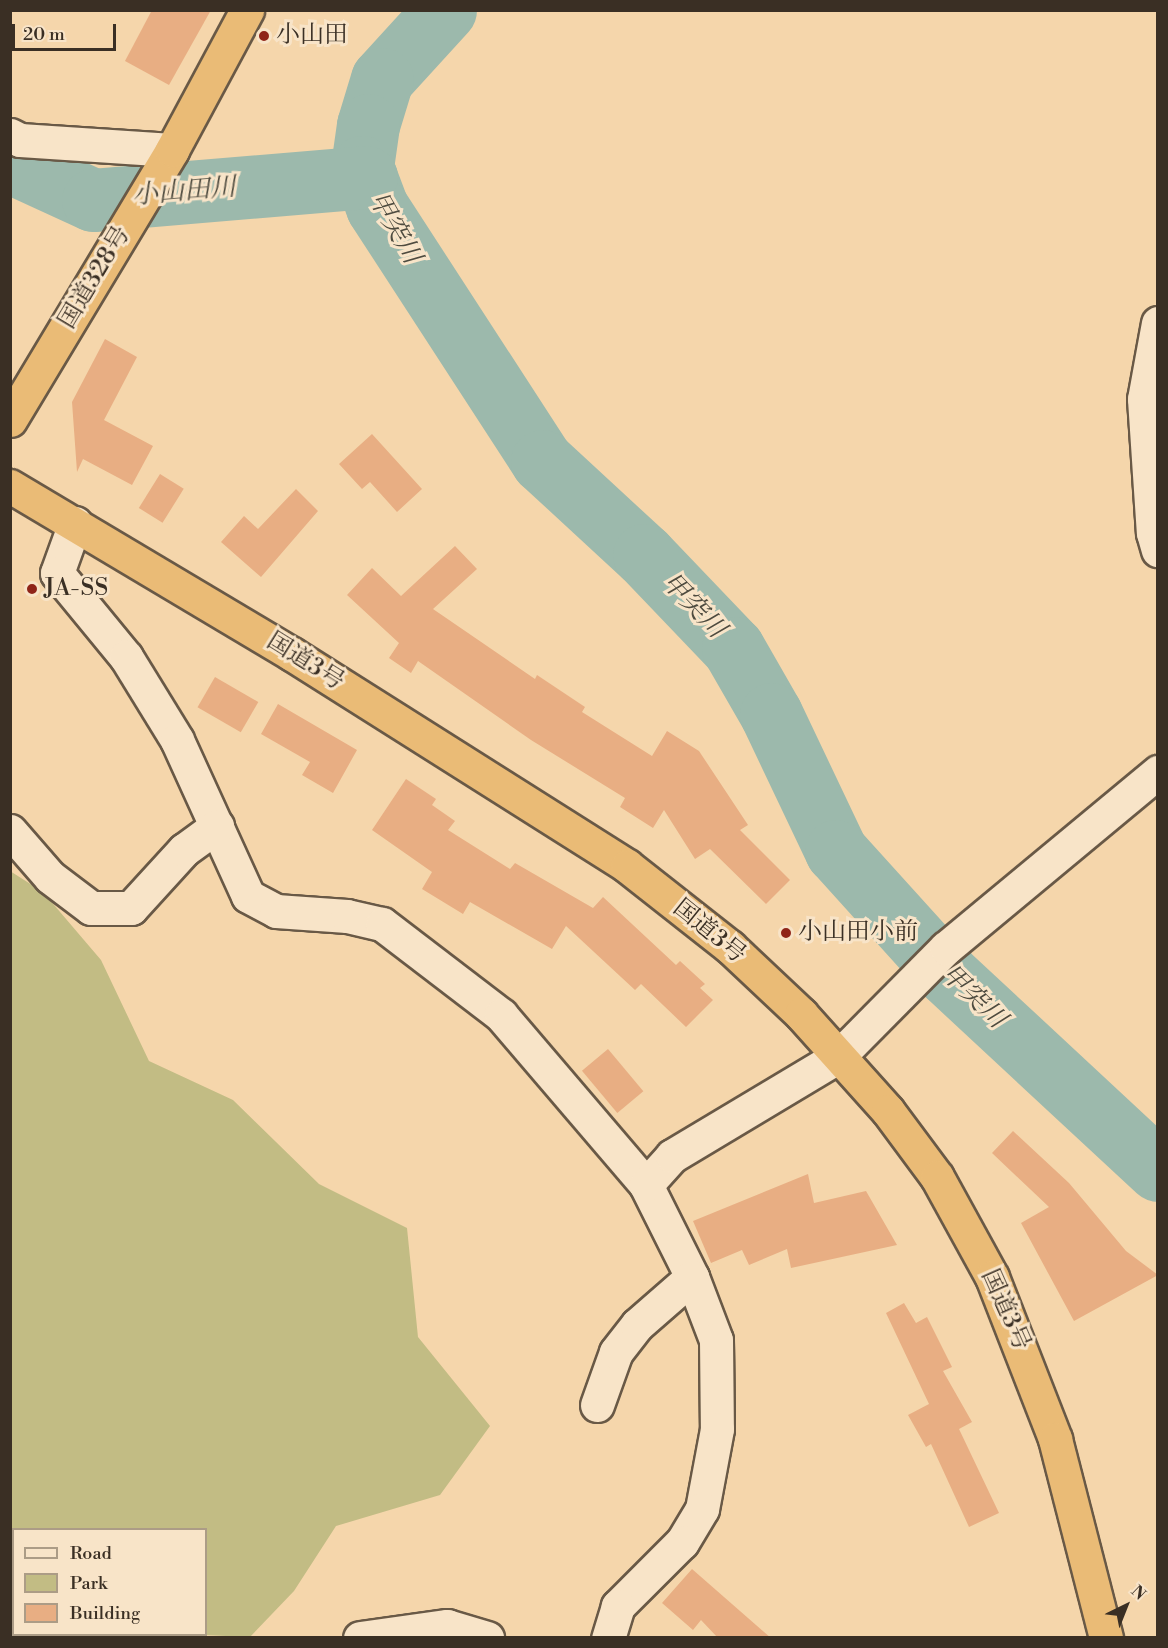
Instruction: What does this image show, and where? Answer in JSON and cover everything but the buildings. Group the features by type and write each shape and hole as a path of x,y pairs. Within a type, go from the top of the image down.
{"highway":[{"name":"国道328号","path":"10,420 166,158 247,10"},
{"name":"国道3号","path":"10,486 292,654 627,866 730,947 839,1056 888,1111 936,1177 992,1277 1054,1439 1106,1638"}],"street":[{"path":"10,135 20,140 166,158"},
{"path":"1158,323 1144,399 1153,533 1158,550"},
{"path":"75,523 57,573 126,657 177,740 248,896 276,910 347,916 382,924 501,1015 646,1185 692,1277 716,1340 717,1429 702,1509 682,1542 618,1606 608,1638"},
{"path":"646,1185 672,1156 839,1056 885,1007 946,948 1158,772"},
{"path":"10,831 50,877 91,908 131,908 184,850 217,826"},
{"path":"597,1406 616,1352 637,1325 692,1277"},
{"path":"592,1344 637,1325"},
{"path":"360,1638 447,1626 487,1638"}],"green space":[{"path":"10,871 43,892 101,960 149,1061 233,1100 319,1184 407,1228 418,1337 490,1426 440,1495 336,1526 294,1591 250,1637 207,1635 207,1528 12,1528 12,1636 92,1636 11,1637"}],"waterway":[{"name":"甲突川","path":"445,10 382,79 368,125 362,167 377,207 542,461 644,555 733,648 771,714 836,851 947,974 1158,1170"},
{"name":"小山田川","path":"10,162 93,200 366,177"}],"place":[{"name":"小山田","path":"264,36"},
{"name":"JA-SS","path":"32,589"},
{"name":"小山田小前","path":"786,933"}]}
